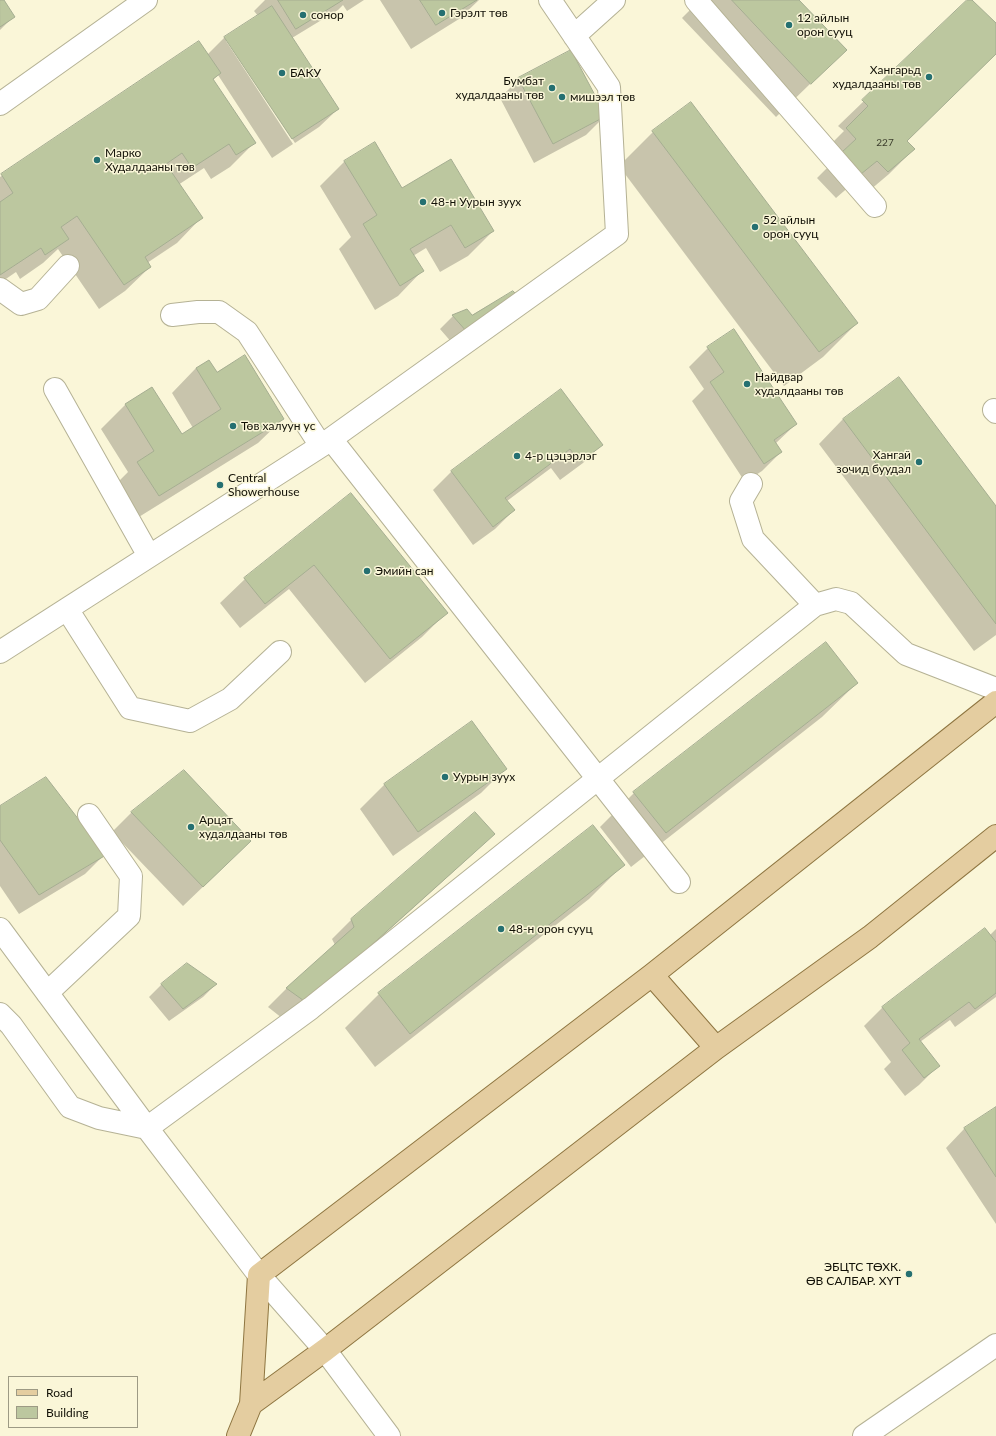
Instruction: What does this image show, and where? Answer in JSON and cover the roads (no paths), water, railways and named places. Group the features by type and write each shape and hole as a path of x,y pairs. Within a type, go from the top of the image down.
{"main road":[{"path":"238,1436 251,1404 259,1275 652,975 996,702"},
{"path":"251,1404 325,1350 716,1048 870,937 996,836"},
{"path":"652,975 716,1048"}],"street":[{"path":"0,104 119,9 146,0"},
{"path":"0,652 326,443 617,234 609,88 550,0"},
{"path":"574,36 614,0"},
{"path":"696,0 875,206"},
{"path":"0,289 21,304 38,299 68,266"},
{"path":"172,315 198,312 219,312 248,332 326,443 598,778 679,882"},
{"path":"55,389 149,556"},
{"path":"751,484 741,501 753,538 815,605"},
{"path":"0,1014 10,1025 70,1107 99,1118 147,1128 311,1008 815,605 836,599 851,603 906,654 996,689"},
{"path":"67,609 130,708 190,721 230,699 280,652"},
{"path":"47,993 129,916 130,876 89,815"},
{"path":"0,929 147,1128 259,1275 325,1350 389,1436"},
{"path":"864,1436 996,1345"}],"place":[{"name":"Гэрэлт төв","path":"442,13"},
{"name":"сонор","path":"303,15"},
{"name":"12 айлын орон сууц","path":"789,25"},
{"name":"БАКУ","path":"282,73"},
{"name":"Хангарьд худалдааны төв","path":"929,77"},
{"name":"Бумбат худалдааны төв","path":"552,88"},
{"name":"мишээл төв","path":"562,97"},
{"name":"Марко Худалдааны төв","path":"97,160"},
{"name":"48-н Уурын зуух","path":"423,202"},
{"name":"52 айлын орон сууц","path":"755,227"},
{"name":"Найдвар худалдааны төв","path":"747,384"},
{"name":"Төв халуун ус","path":"233,426"},
{"name":"4-р цэцэрлэг","path":"517,456"},
{"name":"Хангай зочид буудал","path":"919,462"},
{"name":"Central Showerhouse","path":"220,485"},
{"name":"Эмийн сан","path":"367,571"},
{"name":"Уурын зуух","path":"445,777"},
{"name":"Арцат худалдааны төв","path":"191,827"},
{"name":"48-н орон сууц","path":"501,929"},
{"name":"ЭБЦТС ТӨХК. ӨВ САЛБАР. ХҮТ","path":"909,1274"}]}
